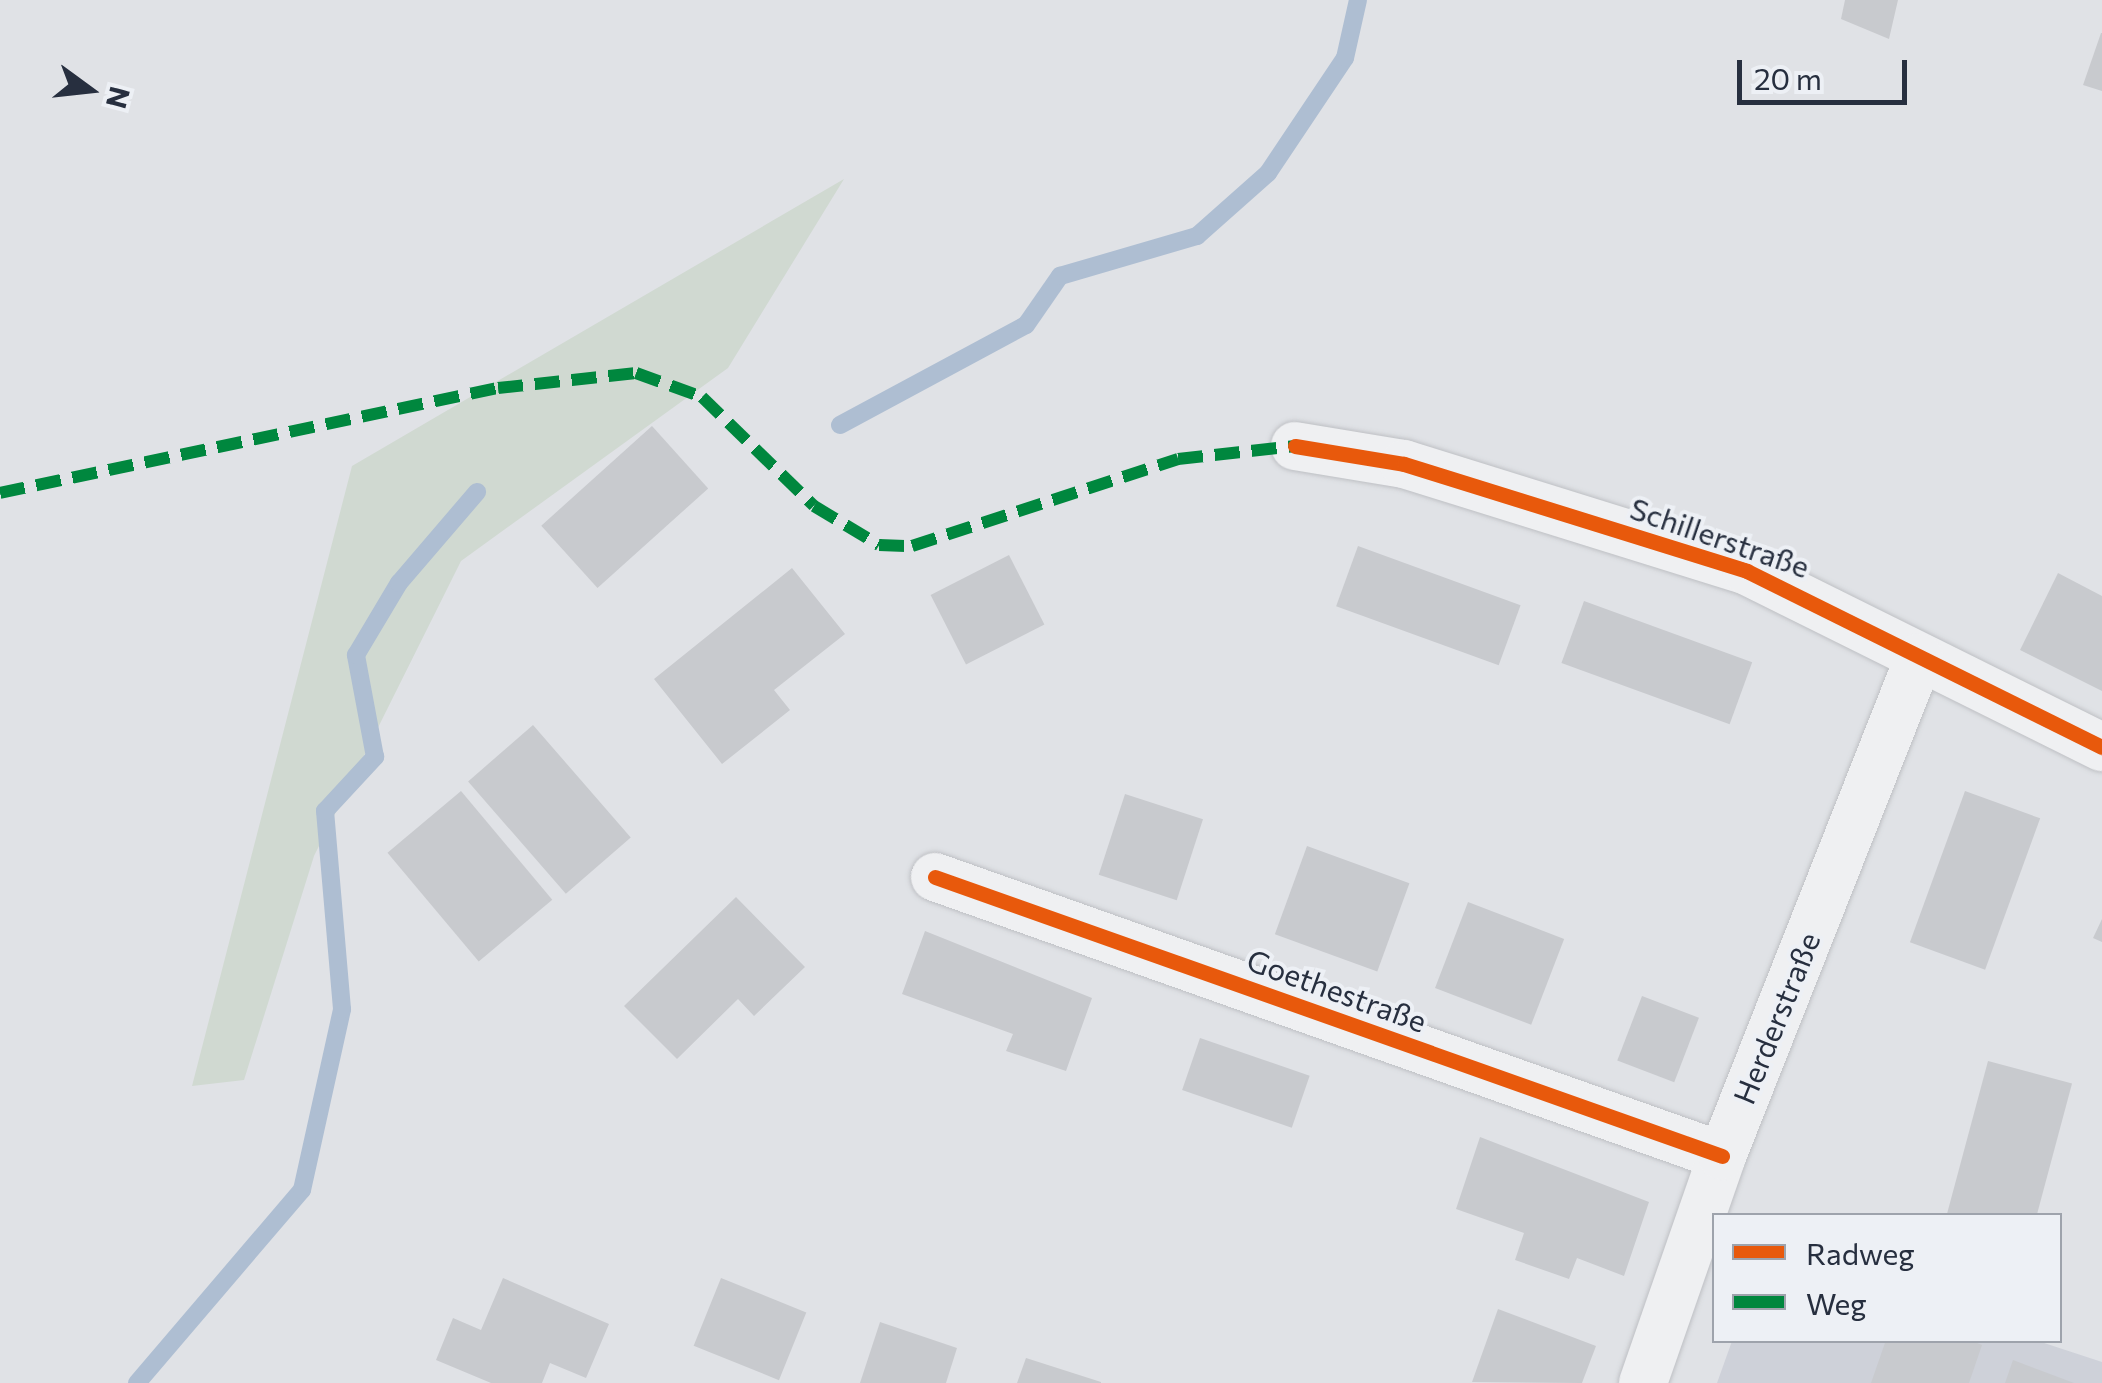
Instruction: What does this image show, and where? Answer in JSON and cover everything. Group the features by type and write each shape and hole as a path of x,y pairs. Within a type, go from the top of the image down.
{"street":[{"name":"Schillerstraße","path":"1294,446 1404,464 1747,571 2102,747"},
{"name":"Herderstraße","path":"1643,1383 1722,1156 1919,658"},
{"name":"Goethestraße","path":"935,877 1722,1156"}],"shaded area":[{"path":"844,179 728,368 461,561 314,856 244,1080 192,1086 352,466"},
{"path":"1731,1343 2044,1343 2102,1362 2102,1383 1717,1383"}],"building":[{"path":"1845,0 1898,0 1889,39 1841,19"},
{"path":"2102,33 2102,91 2083,85"},
{"path":"652,426 708,488 597,588 541,526"},
{"path":"1358,546 1521,605 1499,665 1336,606"},
{"path":"1009,555 1044,624 966,664 931,595"},
{"path":"792,568 845,634 774,690 790,710 722,764 654,679"},
{"path":"2058,573 2102,596 2102,691 2020,650"},
{"path":"1584,601 1752,662 1730,724 1561,663"},
{"path":"533,725 631,837 566,894 468,781"},
{"path":"461,791 552,900 479,961 387,853"},
{"path":"1965,791 2040,818 1985,970 1910,942"},
{"path":"1125,794 1203,819 1177,900 1099,875"},
{"path":"1307,846 1409,883 1377,972 1275,934"},
{"path":"736,897 805,967 754,1016 738,999 677,1059 624,1006"},
{"path":"1468,902 1564,939 1531,1025 1435,988"},
{"path":"2102,919 2102,942 2093,938"},
{"path":"925,931 1092,998 1066,1071 1006,1051 1013,1034 902,994"},
{"path":"1642,996 1699,1018 1674,1082 1617,1060"},
{"path":"1200,1038 1310,1076 1292,1128 1182,1090"},
{"path":"1988,1061 2072,1084 2037,1213 1947,1213"},
{"path":"1480,1137 1649,1202 1624,1276 1577,1258 1569,1279 1515,1260 1524,1233 1456,1209"},
{"path":"503,1278 609,1324 586,1378 550,1363 542,1383 491,1383 436,1360 453,1318 481,1330"},
{"path":"721,1278 806,1312 779,1380 694,1346"},
{"path":"1498,1309 1596,1346 1582,1383 1472,1382"},
{"path":"880,1322 957,1348 946,1383 860,1383"},
{"path":"1885,1343 1982,1345 1969,1383 1871,1383"},
{"path":"1026,1358 1101,1382 1101,1383 1017,1383"},
{"path":"2013,1360 2074,1383 2005,1383"}],"waterway":[{"path":"840,425 1026,325 1060,276 1197,236 1268,173 1345,58 1358,0"},
{"path":"137,1383 302,1190 342,1009 325,811 375,757 356,655 399,583 477,492"}],"marked path":[{"path":"0,493 498,388 636,373 702,397 814,506 879,545 912,546 1178,459 1295,446"}],"cycle path":[{"path":"1295,446 1404,464 1747,571 2102,747"},
{"path":"935,877 1722,1156"}]}
